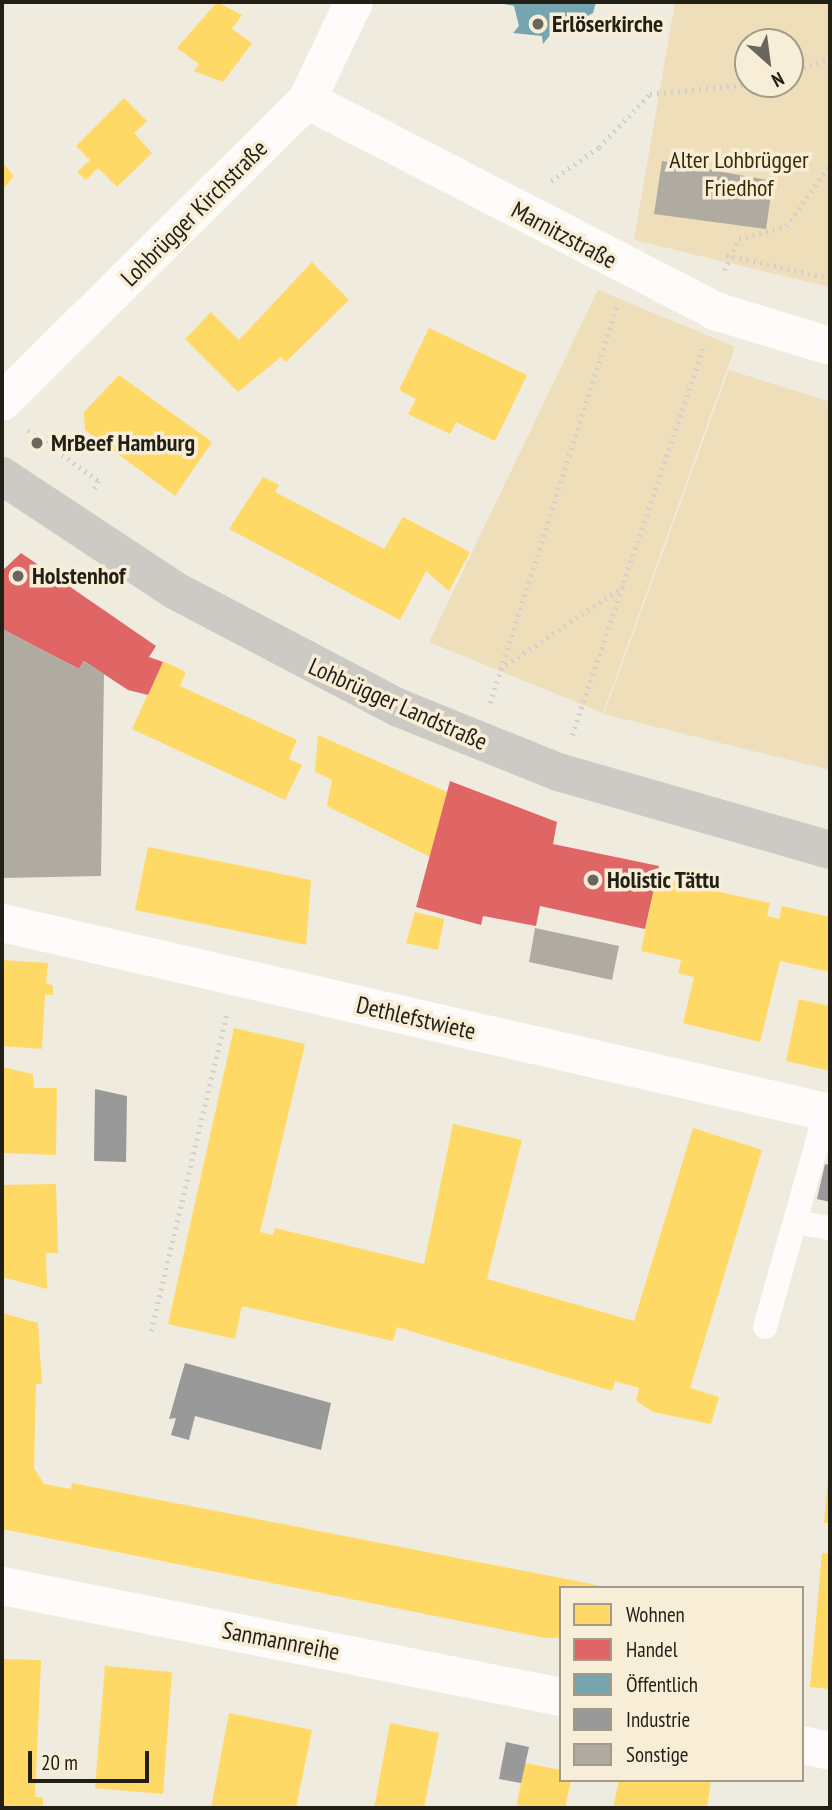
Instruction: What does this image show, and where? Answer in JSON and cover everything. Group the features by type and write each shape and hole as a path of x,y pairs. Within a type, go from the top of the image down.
{"street":[{"name":"Lohbrügger Kirchstraße","path":"13,414 307,100 354,2"},
{"name":"Marnitzstraße","path":"307,100 628,270 715,312 830,346"},
{"name":"Lohbrügger Landstraße","path":"2,476 174,590 278,649 477,742 558,772 830,850"},
{"name":"Dethlefstwiete","path":"2,923 828,1113"},
{"name":"Sanmannreihe","path":"2,1586 559,1697"},
{"path":"804,1745 830,1751"}],"lane":[{"path":"765,1328 828,1113"},
{"path":"795,1222 830,1228"}],"path":[{"path":"804,68 830,58"},
{"path":"513,208 599,147 650,94 734,86"},
{"path":"558,772 715,312 726,255 739,239 786,226 830,165"},
{"path":"726,255 830,278"},
{"path":"477,742 628,270"},
{"path":"13,414 99,481"},
{"path":"500,669 624,585"},
{"path":"151,1331 235,977"}],"green space":[{"name":"Alter Lohbrügger Friedhof","path":"675,2 830,2 830,287 634,240"},
{"path":"598,290 735,347 603,713 429,642"},
{"path":"729,370 830,402 830,770 604,714"}],"building: Wohnen":[{"path":"217,2 242,15 232,29 252,43 223,82 194,71 199,64 177,48"},
{"path":"124,98 147,121 134,133 152,153 117,187 98,168 86,180 77,172 90,160 76,146"},
{"path":"2,162 14,176 2,190"},
{"path":"312,262 349,300 286,362 281,357 238,392 185,339 211,312 239,340"},
{"path":"429,328 527,375 495,441 456,422 450,434 408,414 416,399 399,390"},
{"path":"119,375 212,442 175,496 85,430 84,412"},
{"path":"263,477 279,485 275,492 384,549 403,517 470,552 449,591 426,571 400,620 229,529"},
{"path":"163,661 186,672 180,686 297,740 289,759 302,765 285,800 132,729"},
{"path":"318,735 447,792 430,857 327,806 332,780 315,772"},
{"path":"148,847 311,880 306,945 135,910"},
{"path":"656,878 770,903 767,916 779,919 782,906 830,917 830,972 780,961 760,1042 683,1023 694,977 678,973 681,960 641,951"},
{"path":"415,912 444,919 438,950 406,943"},
{"path":"2,960 48,963 46,984 53,985 53,995 45,994 42,1049 2,1046"},
{"path":"799,999 830,1006 830,1071 786,1061"},
{"path":"234,1028 305,1044 260,1232 273,1235 275,1228 424,1264 453,1124 522,1140 487,1279 634,1321 693,1128 762,1150 690,1388 719,1397 711,1424 653,1412 636,1401 639,1388 615,1381 612,1391 397,1327 393,1341 242,1306 235,1339 168,1324"},
{"path":"2,1067 33,1074 34,1088 57,1088 56,1155 2,1153"},
{"path":"56,1184 58,1253 46,1253 47,1289 2,1277 2,1185"},
{"path":"2,1313 38,1323 42,1384 36,1384 34,1468 44,1484 71,1489 72,1483 602,1586 559,1586 559,1638 545,1638 2,1529"},
{"path":"828,1480 830,1523 824,1523"},
{"path":"822,1553 830,1554 830,1689 810,1687"},
{"path":"2,1659 41,1660 35,1797 43,1797 43,1808 2,1808"},
{"path":"105,1666 172,1672 163,1794 95,1788"},
{"path":"229,1713 312,1730 296,1808 211,1808"},
{"path":"390,1723 439,1733 424,1808 374,1808"},
{"path":"525,1763 559,1770 559,1782 571,1782 565,1808 516,1808"},
{"path":"619,1782 711,1782 707,1808 613,1808"}],"building: Handel":[{"path":"21,553 156,646 149,657 163,662 148,695 128,690 84,661 79,669 2,629 2,571"},
{"path":"450,781 557,822 553,844 659,866 645,929 540,906 536,926 483,916 481,925 416,907"}],"building: Öffentlich":[{"name":"Erlöserkirche","path":"596,2 593,13 577,22 567,19 567,28 562,20 543,44 542,36 513,33 519,26 514,6 504,4"}],"building: Industrie":[{"path":"95,1089 127,1096 126,1162 94,1161"},
{"path":"825,1164 830,1165 830,1202 817,1199"},
{"path":"185,1363 331,1403 321,1450 195,1416 189,1440 171,1435 176,1418 169,1419"},
{"path":"506,1742 529,1747 521,1783 499,1779"}],"building: Sonstige":[{"path":"662,161 773,181 766,229 654,214"},
{"path":"2,629 79,669 84,661 104,674 101,876 2,878"},
{"path":"535,928 619,946 612,980 529,962"}],"place":[{"name":"Erlöserkirche","path":"538,24"},
{"name":"MrBeef Hamburg","path":"37,443"},
{"name":"Holstenhof","path":"18,576"},
{"name":"Holistic Tättu","path":"593,880"}]}
